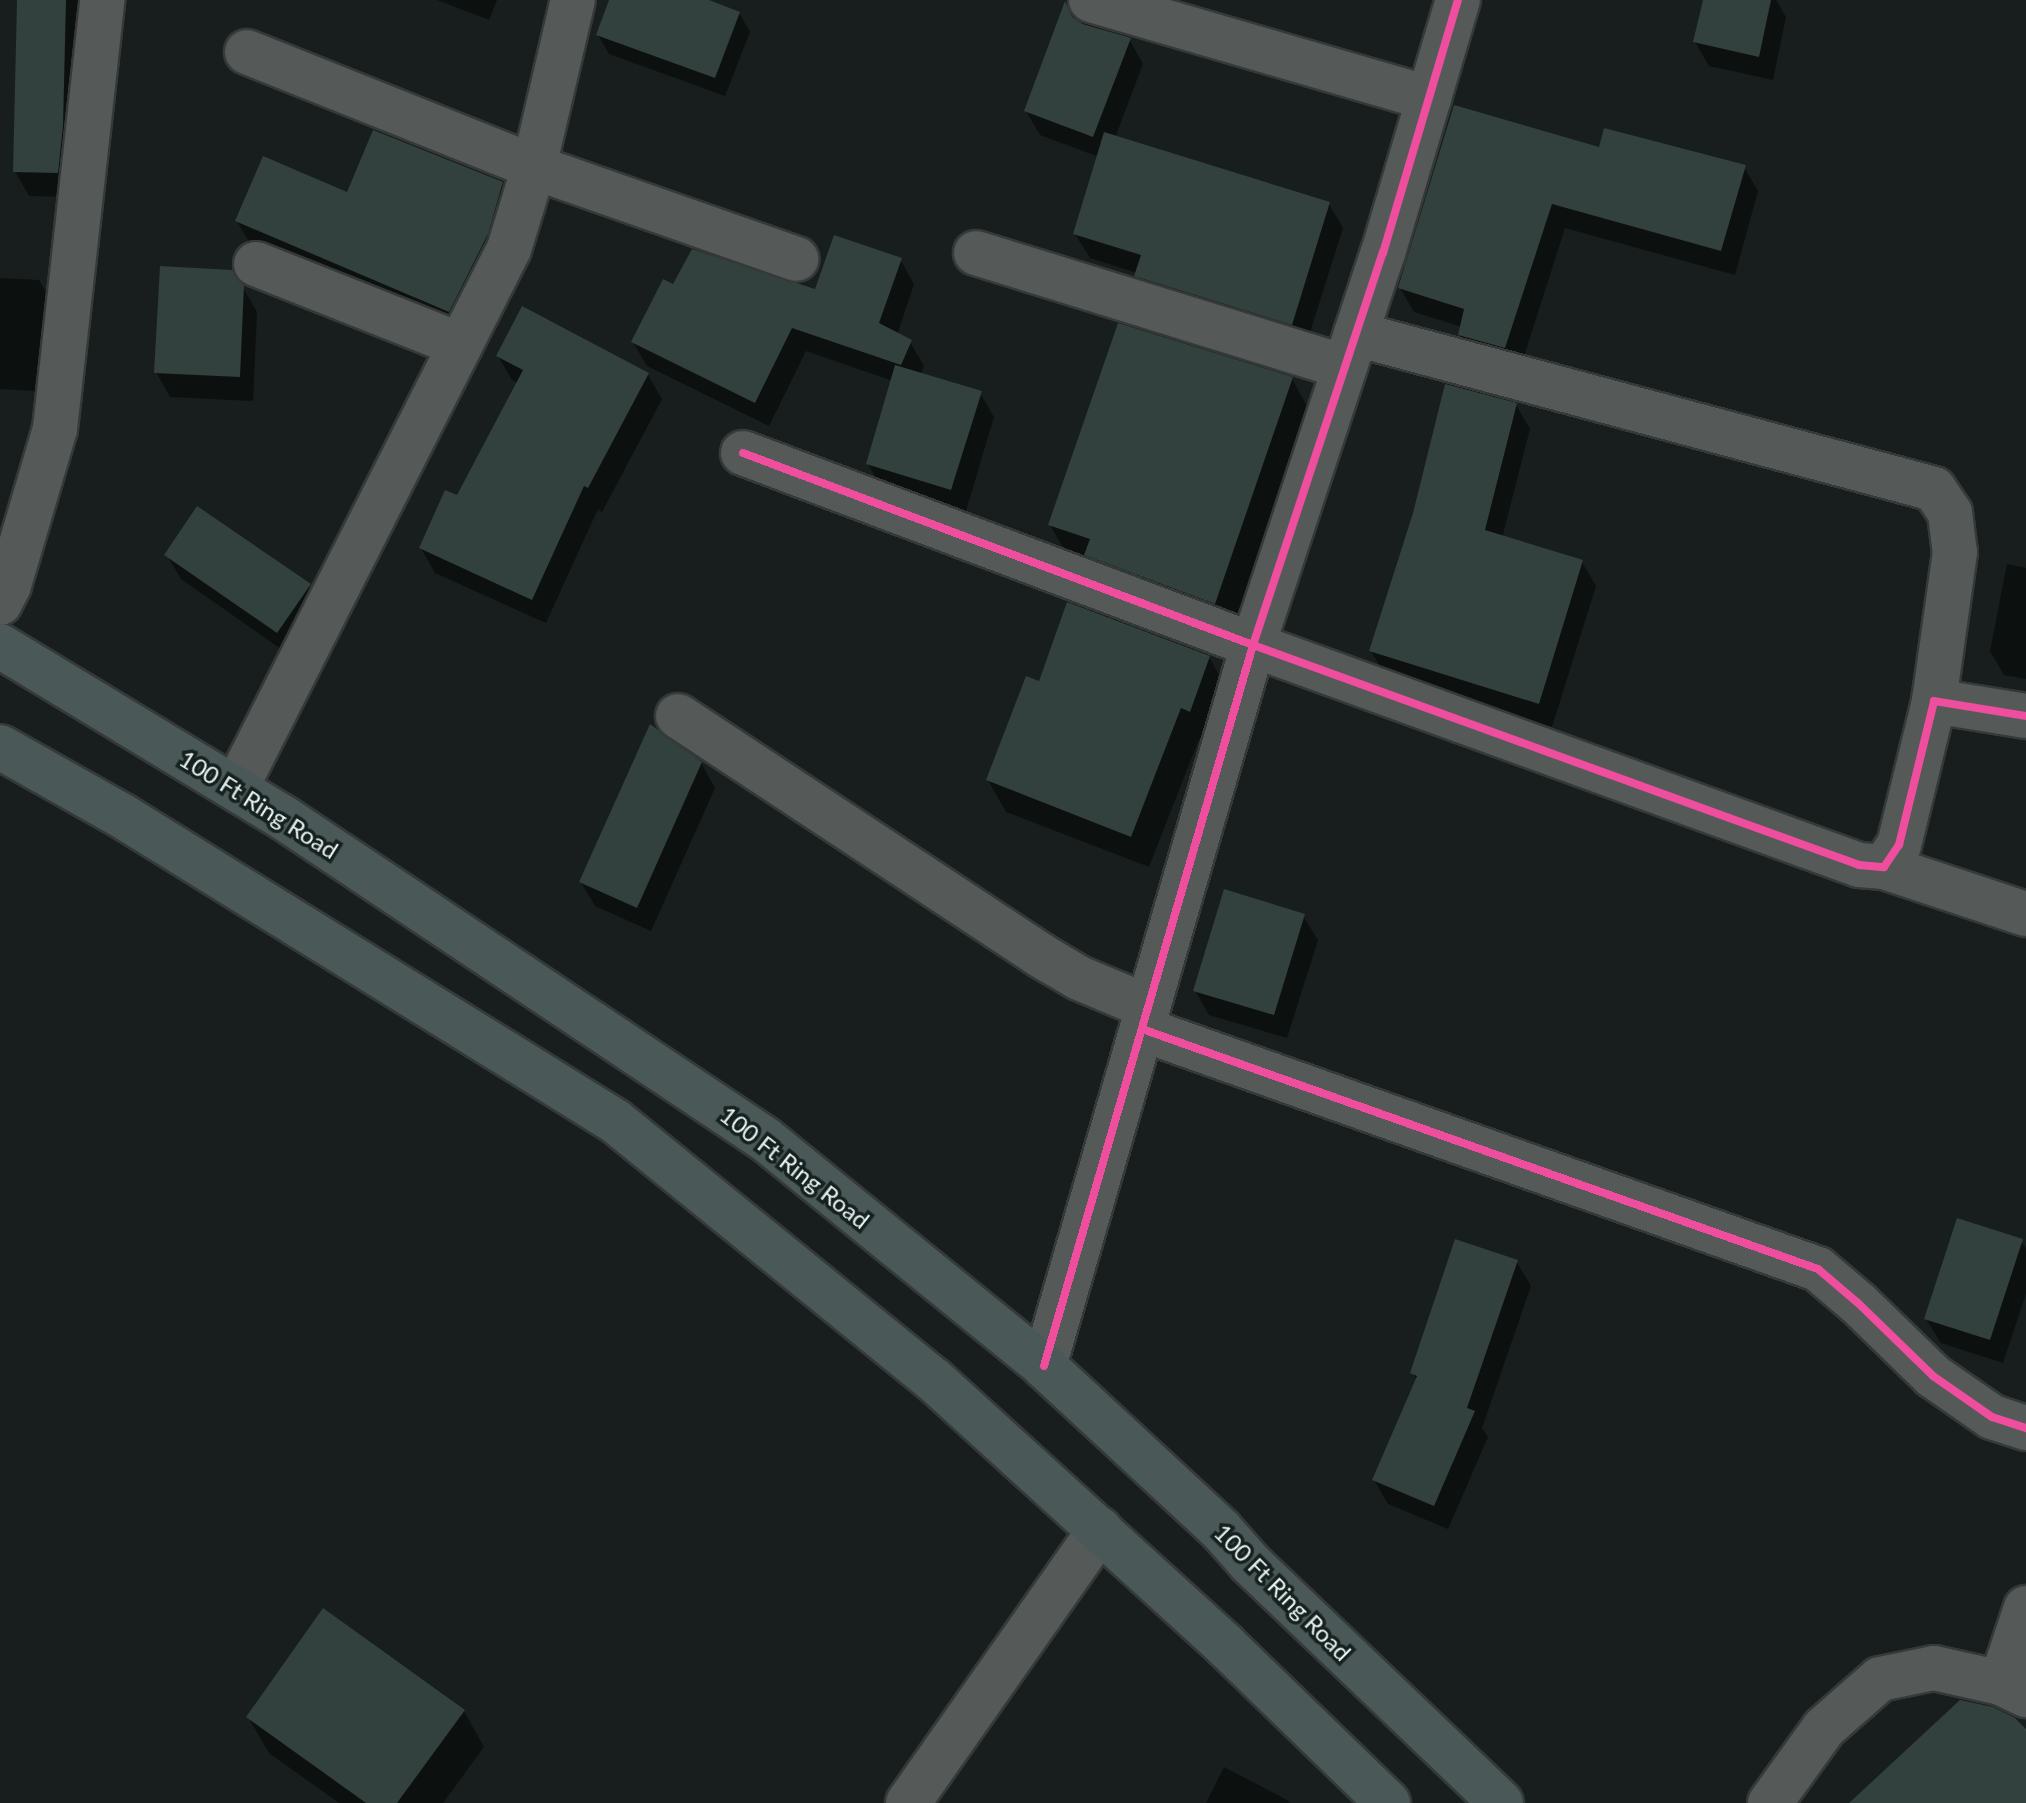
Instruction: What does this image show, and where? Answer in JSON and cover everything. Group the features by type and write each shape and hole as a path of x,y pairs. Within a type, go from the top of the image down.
{"main road":[{"name":"100 Ft Ring Road","path":"0,646 236,788 765,1139 1044,1366 1221,1530 1250,1563 1501,1803"},
{"path":"0,747 124,817 615,1121 934,1380 1225,1645 1388,1803"}],"street":[{"path":"0,603 9,585 55,429 102,0"},
{"path":"236,788 509,249 534,167 573,0"},
{"path":"1091,0 1429,98"},
{"path":"1044,1366 1253,645 1350,351 1458,0"},
{"path":"247,52 534,167 796,259"},
{"path":"976,253 1350,351 1934,489 1950,513 1955,552 1934,701 1899,845 1884,867"},
{"path":"256,264 461,345"},
{"path":"743,453 1253,645 1859,865 1884,867 2026,914"},
{"path":"1934,701 2026,716"},
{"path":"678,716 1040,955 1145,1018 1818,1269 1933,1376 1992,1417 2026,1428"},
{"path":"908,1803 1100,1530"},
{"path":"1770,1803 1824,1728 1880,1679 1934,1668 2014,1689 2026,1608"}],"building":[{"path":"17,0 66,0 63,126 58,173 13,172"},
{"path":"609,0 709,0 740,12 715,78 596,35"},
{"path":"1703,0 1771,0 1759,57 1693,42"},
{"path":"1065,1 1072,17 1083,24 1131,38 1093,137 1024,111"},
{"path":"1454,105 1599,147 1604,128 1746,165 1721,251 1552,204 1505,348 1458,335 1464,309 1398,288"},
{"path":"373,130 503,182 488,234 449,312 235,221 263,156 347,192"},
{"path":"1104,132 1330,202 1292,325 1134,276 1141,255 1073,234"},
{"path":"834,235 902,258 879,323 912,340 901,365 792,328 755,403 631,342 663,279 673,284 692,249 815,289"},
{"path":"160,266 232,270 244,285 240,377 154,373"},
{"path":"522,306 649,373 588,488 584,486 532,600 419,548 445,490 457,495 523,370 496,356"},
{"path":"1118,323 1293,377 1215,604 1084,555 1090,539 1048,525"},
{"path":"895,365 982,391 951,490 866,464"},
{"path":"1445,384 1517,403 1485,530 1583,560 1539,704 1369,651 1413,513"},
{"path":"197,506 311,584 277,633 164,555"},
{"path":"1067,602 1210,656 1190,712 1181,708 1131,837 986,780 1026,676 1039,681"},
{"path":"650,724 702,762 637,908 579,882"},
{"path":"1224,889 1305,914 1274,1015 1193,991"},
{"path":"1957,1218 2023,1239 1990,1340 1924,1319"},
{"path":"1455,1239 1518,1260 1467,1408 1475,1411 1434,1506 1372,1480 1417,1376 1410,1373"},
{"path":"323,1608 465,1710 397,1803 366,1803 246,1717"},
{"path":"1960,1700 1993,1707 2015,1718 2026,1729 2026,1803 1849,1803"}],"cycle path":[{"path":"1044,1366 1253,645 1383,253 1458,0"},
{"path":"743,453 1253,645 1859,865 1884,867 1899,845 1934,701 2026,716"},
{"path":"1142,1029 1818,1269 1933,1376 1992,1417 2026,1428"}]}
